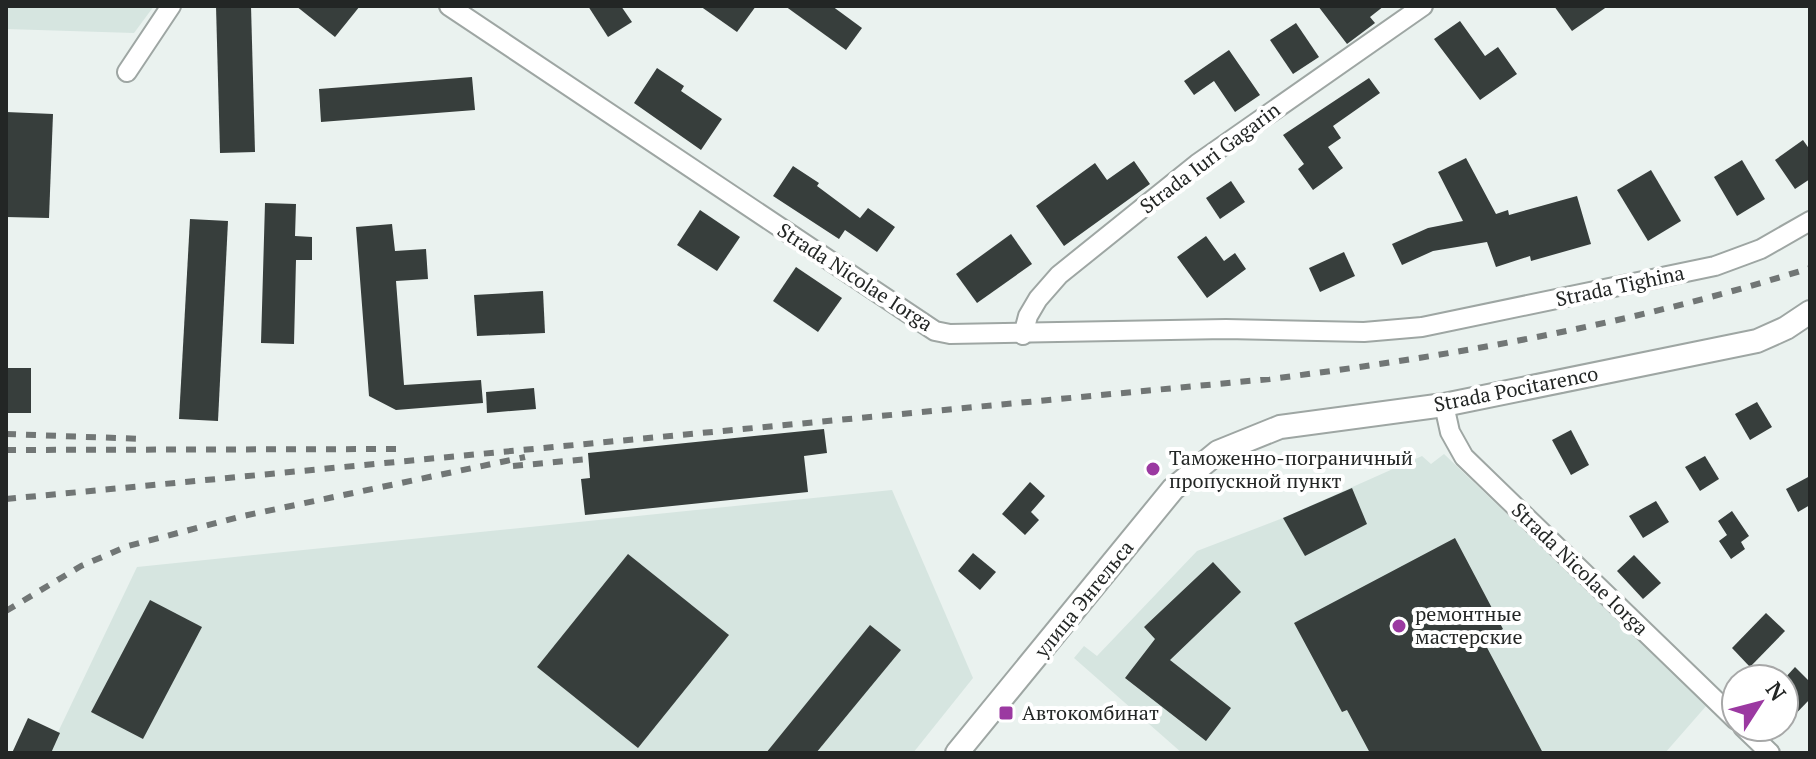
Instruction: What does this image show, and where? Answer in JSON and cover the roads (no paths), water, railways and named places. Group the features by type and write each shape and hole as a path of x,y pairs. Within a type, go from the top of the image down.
{"street":[{"path":"127,72 171,6"},
{"name":"Strada Nicolae Iorga","path":"449,6 935,331 965,335 1023,335 1226,329 1364,332 1422,327"},
{"name":"Strada Iuri Gagarin","path":"1023,335 1038,299 1059,275 1197,164 1423,6"},
{"name":"Strada Tighina","path":"1422,327 1715,266 1761,249 1810,221"},
{"name":"Strada Pocitarenco","path":"1218,452 1280,427 1444,405 1757,341 1786,328 1810,312"},
{"name":"Strada Nicolae Iorga","path":"1444,405 1450,432 1464,457 1720,705"},
{"name":"улица Энгельса","path":"957,753 1173,489 1218,452"}],"railway":[{"path":"6,499 1270,379 1407,360 1543,336 1677,306 1810,268"},
{"path":"6,434 144,439"},
{"path":"6,450 396,449"},
{"path":"6,611 81,566 128,546 243,516 525,457"},
{"path":"513,466 588,459"}],"place":[{"name":"Таможенно-пограничный пропускной пункт","path":"1153,469"},
{"name":"ремонтные мастерские","path":"1399,626"},
{"name":"Автокомбинат","path":"1006,713"}]}
